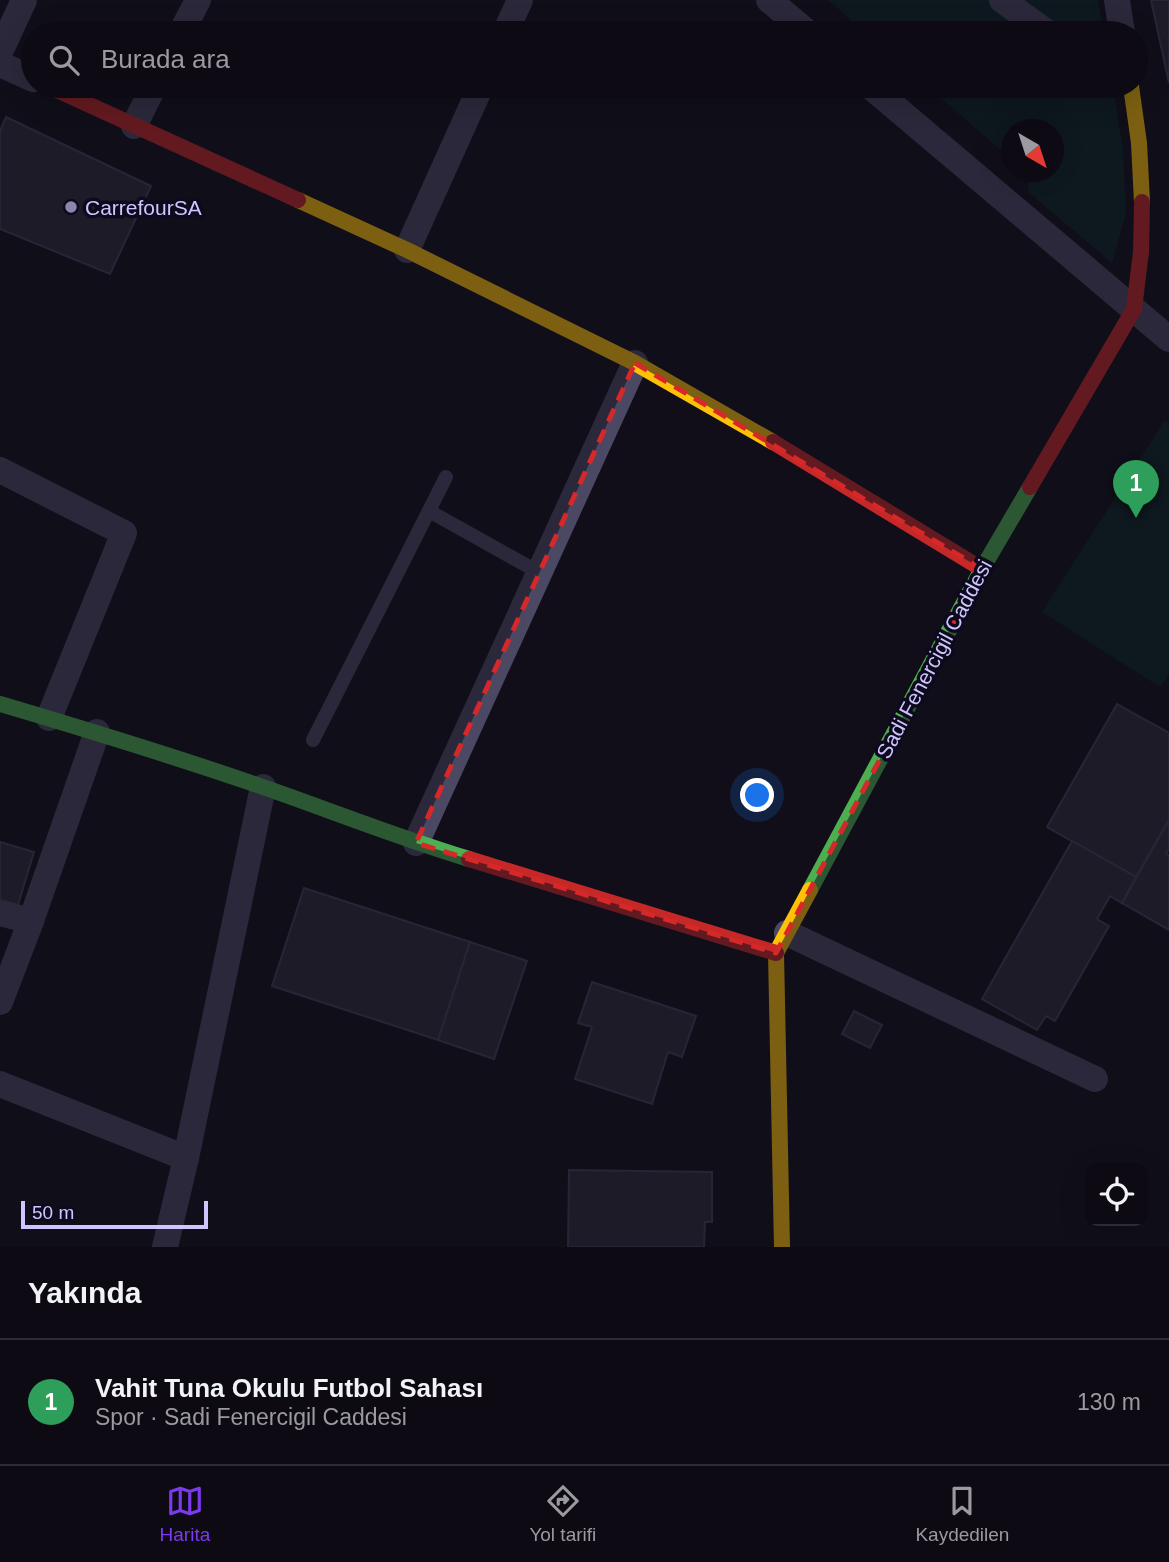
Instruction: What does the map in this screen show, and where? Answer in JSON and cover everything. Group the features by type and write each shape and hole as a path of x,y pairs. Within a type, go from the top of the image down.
{"street":[{"path":"0,52 24,0"},
{"path":"187,21 198,0"},
{"path":"510,21 520,0"},
{"path":"769,0 794,21"},
{"path":"1002,0 1031,21"},
{"path":"1117,0 1120,21"},
{"path":"0,64 21,74"},
{"path":"74,98 407,250 635,363 804,459 982,569"},
{"path":"134,126 148,98"},
{"path":"407,250 476,98"},
{"path":"884,98 1169,339"},
{"name":"Sadi Fenercigil Caddesi","path":"782,1247 781,943 982,569 1134,309 1141,266 1143,212 1141,147 1131,98"},
{"path":"416,843 635,363"},
{"path":"0,470 124,533 49,718"},
{"path":"0,704 97,732 262,787 416,843 781,943 1095,1079"},
{"path":"0,1002 97,732"},
{"path":"165,1247 186,1158 262,787"},
{"path":"0,913 31,921"},
{"path":"0,1084 186,1158"}],"lane":[{"path":"313,740 446,477"},
{"path":"429,511 540,573"}],"highlighted area":[{"path":"635,363 982,569 776,953 416,843"}],"green space":[{"path":"828,0 1098,0 1102,21 852,21"},
{"path":"941,98 1115,98 1123,150 1126,213 1112,263 1028,192 1029,182 1064,182 1064,119 1001,119 1001,150"},
{"path":"1165,420 1169,423 1169,674 1160,687 1042,612"}],"building":[{"path":"1151,0 1169,0 1169,83"},
{"name":"CarrefourSA","path":"6,117 151,186 110,274 0,229 0,131"},
{"path":"1117,704 1169,733 1169,820 1136,877 1047,827"},
{"path":"1169,820 1169,849 1166,854 1169,855 1169,930 1122,903"},
{"path":"1072,841 1136,877 1122,903 1110,896 1097,919 1109,926 1055,1021 1046,1016 1037,1030 982,999"},
{"path":"0,842 34,852 18,905 0,900"},
{"path":"304,888 470,942 438,1040 272,986"},
{"path":"470,942 527,961 494,1059 438,1040"},
{"path":"592,982 696,1016 682,1057 668,1052 652,1104 575,1079 592,1027 578,1023"},
{"path":"854,1011 882,1025 870,1048 842,1034"},
{"path":"569,1170 712,1172 712,1222 705,1222 704,1247 568,1247"}],"traffic: fast":[{"path":"810,890 982,569 1030,487"},
{"path":"0,704 198,765 469,859"}],"traffic: slow":[{"path":"1133,98 1139,143 1142,202"},
{"path":"298,200 407,250 635,363 773,442"},
{"path":"782,1247 776,953 810,890"}],"traffic: jam":[{"path":"74,98 298,200"},
{"path":"1030,487 1134,309 1141,252 1142,202"},
{"path":"773,442 982,569"},
{"path":"469,859 776,953"}],"place":[{"name":"CarrefourSA","path":"71,207"},
{"name":"Vahit Tuna Okulu Futbol Sahası","path":"1136,518"}]}
